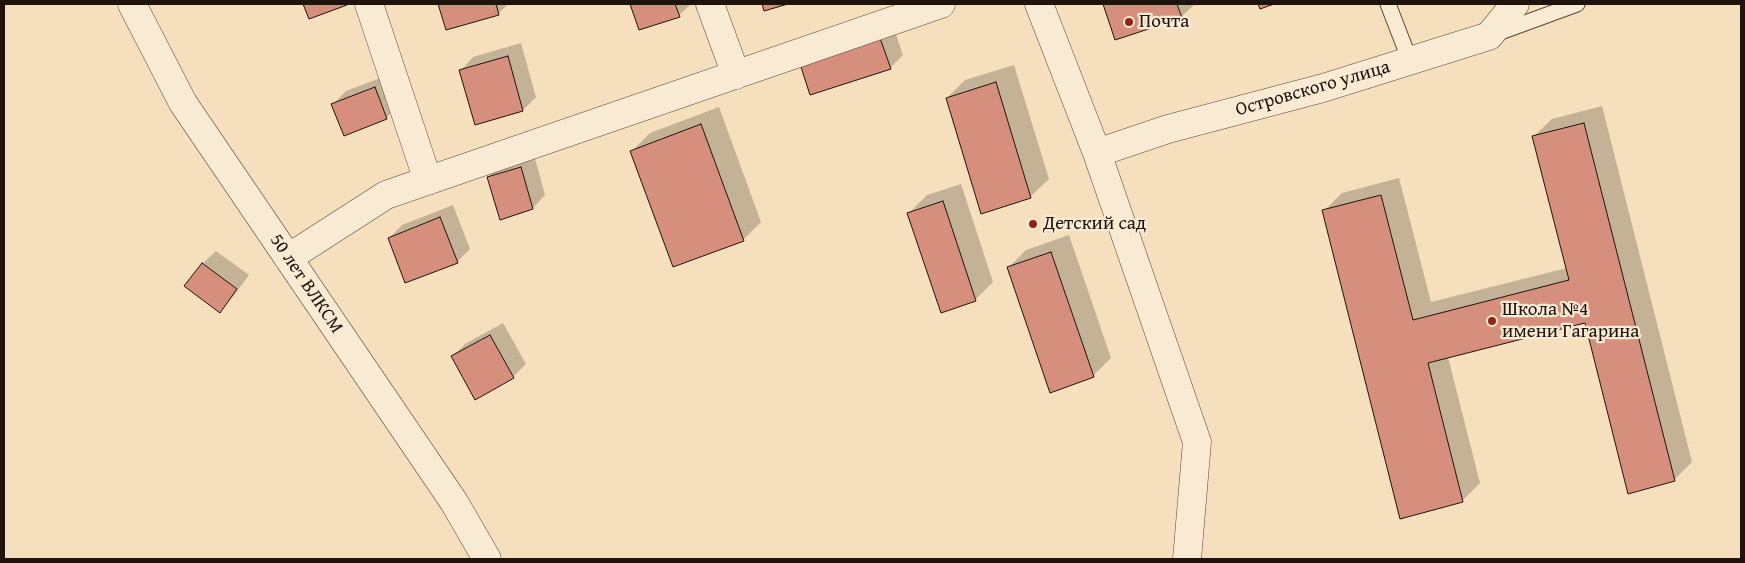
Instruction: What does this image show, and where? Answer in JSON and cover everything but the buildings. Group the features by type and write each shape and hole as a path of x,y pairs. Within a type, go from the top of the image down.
{"street":[{"name":"50 лет ВЛКСМ","path":"132,4 183,103 454,502 487,559"},
{"path":"369,4 428,181"},
{"path":"710,4 736,75"},
{"path":"288,258 386,195 941,4"},
{"path":"1040,4 1098,153 1197,442 1187,559"},
{"path":"1489,36 1515,4"},
{"name":"Островского улица","path":"1098,153 1168,129 1323,88 1489,36"}],"lane":[{"path":"1388,4 1410,61"},
{"path":"1489,36 1577,4"}],"place":[{"name":"Почта","path":"1129,22"},
{"name":"Детский сад","path":"1033,224"},
{"name":"Школа №4 имени Гагарина","path":"1492,321"}]}
